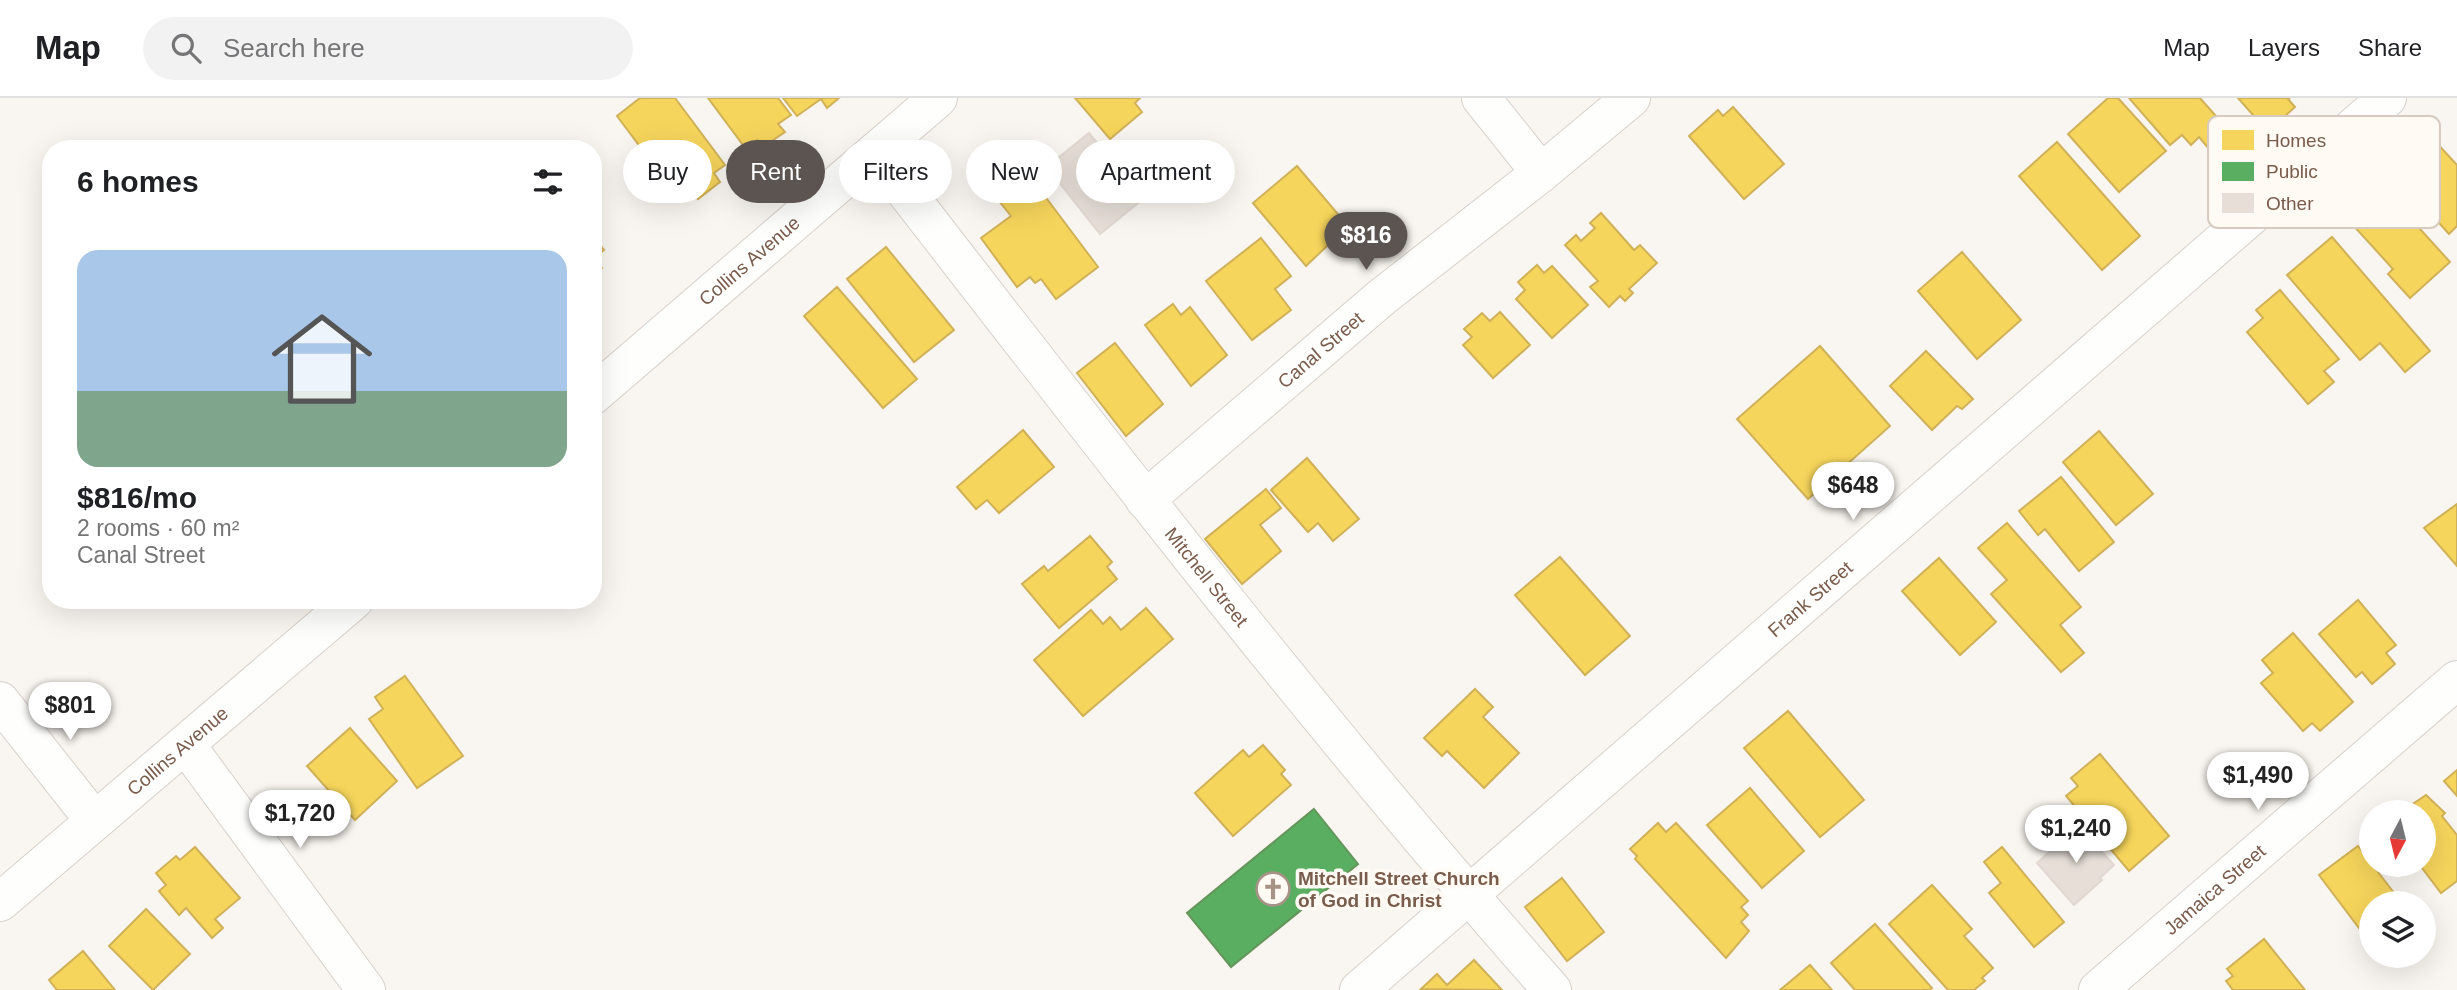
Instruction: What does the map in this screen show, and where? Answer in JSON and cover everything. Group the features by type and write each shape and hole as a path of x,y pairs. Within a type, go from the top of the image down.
{"street":[{"name":"Collins Avenue","path":"889,140 938,98"},
{"path":"1480,98 1541,173"},
{"name":"Canal Street","path":"1145,500 1382,297 1541,173 1631,98"},
{"name":"Frank Street","path":"2366,116 2387,98"},
{"name":"Collins Avenue","path":"602,387 839,183"},
{"name":"Mitchell Street","path":"915,203 1145,500 1468,895 1552,990"},
{"name":"Frank Street","path":"1359,990 2237,228"},
{"name":"Collins Avenue","path":"0,902 344,609"},
{"name":"Jamaica Street","path":"2098,990 2457,680"},
{"path":"0,701 94,820"},
{"path":"186,745 366,990"}],"building: Homes":[{"path":"640,98 675,98 706,140 635,140 617,116"},
{"path":"708,98 778,98 791,115 778,124 785,132 773,140 739,140"},
{"path":"783,98 839,98 827,108 821,99 797,116"},
{"path":"1075,98 1140,98 1135,103 1142,112 1110,139"},
{"path":"2108,98 2118,98 2166,151 2119,192 2068,134"},
{"path":"2129,98 2200,98 2216,116 2208,116 2208,148 2199,137 2191,145 2182,135 2170,145"},
{"path":"2238,98 2290,98 2288,99 2295,107 2285,116 2254,116"},
{"path":"1733,107 1784,164 1744,199 1689,136 1718,110 1723,116"},
{"path":"2057,142 2140,236 2102,270 2019,176"},
{"path":"2440,147 2457,165 2457,226 2449,234 2440,224"},
{"path":"712,148 725,165 714,173 720,182 712,188"},
{"path":"1297,166 1348,226 1306,266 1253,203"},
{"path":"1001,203 1050,203 1098,267 1056,299 1041,279 1035,283 1030,277 1017,287 981,238 1011,216"},
{"path":"1601,213 1634,250 1640,245 1657,263 1629,289 1633,293 1625,301 1620,296 1609,307 1590,287 1598,281 1565,245 1576,235 1581,241 1595,228 1590,223"},
{"path":"2356,228 2419,228 2450,262 2410,298 2388,274 2393,269"},
{"path":"2332,237 2430,351 2405,372 2380,343 2360,360 2287,275"},
{"path":"1261,238 1291,276 1275,289 1291,310 1252,340 1206,281"},
{"path":"886,247 954,330 914,362 847,279"},
{"path":"1962,252 2021,320 1977,359 1918,291"},
{"path":"1537,265 1544,273 1552,266 1588,305 1552,338 1516,299 1525,290 1518,282"},
{"path":"837,287 917,379 883,408 804,316"},
{"path":"2280,290 2339,359 2324,371 2334,382 2308,404 2247,332 2263,318 2256,310"},
{"path":"1173,304 1181,315 1190,307 1227,355 1191,386 1145,325"},
{"path":"1500,312 1530,345 1493,378 1463,345 1472,337 1464,329 1482,313 1490,321"},
{"path":"1115,343 1163,404 1126,436 1077,373"},
{"path":"1820,346 1890,426 1808,499 1737,419"},
{"path":"1926,351 1973,399 1962,409 1957,406 1932,430 1890,386"},
{"path":"1023,430 1054,467 999,513 987,500 976,509 957,487"},
{"path":"2099,431 2153,494 2116,525 2063,462"},
{"path":"1307,458 1359,519 1333,541 1318,523 1308,532 1271,490"},
{"path":"2061,477 2114,542 2079,571 2045,529 2038,535 2019,511"},
{"path":"1266,489 1281,508 1260,525 1281,551 1242,584 1205,539"},
{"path":"2457,504 2457,566 2424,528"},
{"path":"2007,523 2081,607 2060,625 2084,653 2061,672 1991,594 2007,580 1978,548"},
{"path":"1090,536 1112,562 1107,567 1117,579 1059,628 1022,584 1044,566 1048,571"},
{"path":"1560,557 1630,636 1585,675 1515,595"},
{"path":"1939,558 1996,622 1960,655 1902,591"},
{"path":"2358,600 2396,645 2386,653 2395,664 2372,684 2362,672 2356,677 2319,634"},
{"path":"1146,608 1173,639 1083,716 1034,660 1091,610 1103,624 1110,617 1121,630"},
{"path":"2293,633 2353,702 2320,731 2312,723 2303,731 2261,683 2273,673 2262,660"},
{"path":"405,676 463,756 417,788 369,719 383,709 375,697"},
{"path":"1475,689 1493,707 1483,717 1519,753 1484,788 1447,751 1442,756 1424,738"},
{"path":"1788,711 1864,800 1820,837 1744,748"},
{"path":"350,728 397,781 355,820 307,766"},
{"path":"1263,745 1285,770 1281,774 1291,785 1233,836 1195,793 1243,750 1249,757"},
{"path":"2100,754 2169,836 2129,871 2066,796 2078,786 2071,778"},
{"path":"2457,770 2457,796 2444,781"},
{"path":"1750,788 1804,851 1762,888 1707,825"},
{"path":"2426,795 2431,800 2419,800"},
{"path":"2436,804 2445,813 2442,816 2457,835 2457,881 2441,893 2429,877 2436,877"},
{"path":"1658,823 1666,832 1676,823 1748,901 1741,907 1748,915 1741,922 1749,931 1726,958 1635,859 1637,856 1630,849"},
{"path":"2358,846 2359,877 2382,877 2393,891 2359,891 2359,928 2319,875"},
{"path":"195,847 240,898 215,919 223,928 212,938 186,908 179,915 159,891 166,885 156,873 176,856 180,860"},
{"path":"2002,847 2064,922 2034,947 1989,893 2001,883 1984,862"},
{"path":"1562,878 1604,932 1567,961 1525,907"},
{"path":"1932,885 1972,929 1964,936 1993,968 1982,978 1985,981 1974,990 1948,990 1889,924"},
{"path":"146,909 190,954 153,990 109,946"},
{"path":"1875,924 1932,988 1855,990 1831,963"},
{"path":"2264,939 2305,990 2233,990 2226,981 2233,976 2227,969"},
{"path":"83,951 115,990 57,990 49,980"},
{"path":"1474,960 1502,990 1421,989 1437,974 1447,985"},
{"path":"1810,965 1832,990 1780,990"}],"building: Public":[{"name":"Mitchell Street Church of God in Christ","path":"1314,809 1358,864 1231,967 1187,913"}],"building: Other":[{"path":"1089,133 1095,140 1080,140"},
{"path":"1076,144 1076,203 1138,203 1100,234 1062,186 1062,155"},
{"path":"2078,826 2114,865 2100,878 2102,880 2074,905 2037,863"}],"place":[{"name":"Mitchell Street Church of God in Christ","path":"1273,889"}]}
